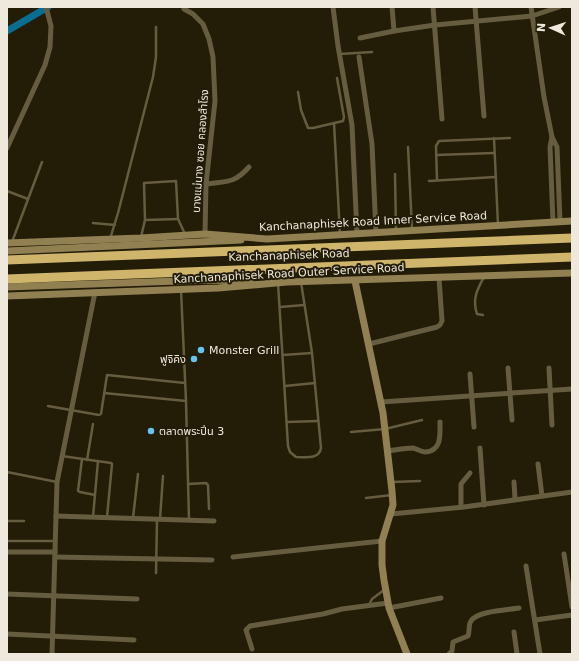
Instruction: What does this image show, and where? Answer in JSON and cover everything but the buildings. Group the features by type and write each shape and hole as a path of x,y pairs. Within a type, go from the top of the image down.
{"highway":[{"name":"Kanchanaphisek Road","path":"7,260 572,238"},
{"name":"Kanchanaphisek Road","path":"7,279 572,256"}],"main road":[{"name":"Kanchanaphisek Road Inner Service Road","path":"9,243 205,234 267,239 568,221"},
{"path":"7,251 267,239"},
{"name":"Kanchanaphisek Road Outer Service Road","path":"7,296 181,289 287,282 485,277 572,273"},
{"path":"553,274 572,276"},
{"path":"7,287 207,280 287,282"},
{"path":"355,280 381,402 393,495 391,514 382,541 382,565 385,589 389,606 407,654"}],"street":[{"path":"7,148 45,65 50,47 52,26 46,7"},
{"path":"333,7 339,54 352,125 357,234"},
{"path":"392,7 394,31"},
{"path":"433,7 442,119"},
{"path":"475,7 484,116"},
{"path":"532,7 544,97 552,137 557,147 568,221"},
{"path":"360,38 394,31 532,16 558,7"},
{"name":"บางแม่นาง ซอย คลองสำโรง","path":"184,9 193,14 203,24 209,39 213,57 215,101 206,184 205,234"},
{"path":"359,57 372,144 376,233"},
{"path":"552,137 550,147 552,222"},
{"path":"206,184 234,179 241,175 249,167"},
{"path":"369,344 440,325 442,321 439,278"},
{"path":"52,654 57,482 96,292"},
{"path":"508,368 512,420"},
{"path":"548,368 552,425"},
{"path":"470,374 474,427"},
{"path":"381,402 510,392 572,389"},
{"path":"387,451 414,448 422,451 432,450 437,447 440,440 440,422"},
{"path":"480,448 484,504"},
{"path":"538,464 542,496"},
{"path":"461,507 461,484 470,473"},
{"path":"514,482 515,500"},
{"path":"391,514 461,507 572,492"},
{"path":"56,516 214,521"},
{"path":"233,557 382,541"},
{"path":"7,552 212,560"},
{"path":"564,554 572,607"},
{"path":"526,566 540,654"},
{"path":"7,594 137,599"},
{"path":"252,649 246,630 250,626 369,605 389,606 441,598"},
{"path":"449,654 452,651 453,642 468,636 471,620 476,616 482,613 519,608"},
{"path":"535,620 572,615"},
{"path":"514,632 517,654"},
{"path":"7,634 134,640"}],"lane":[{"path":"110,239 115,225 154,71 156,57 156,27"},
{"path":"339,54 372,52"},
{"path":"298,92 303,116 308,128 310,129 343,121 344,117 337,78"},
{"path":"334,123 340,235"},
{"path":"494,138 498,226"},
{"path":"437,180 436,146 439,141 510,138"},
{"path":"408,147 412,231"},
{"path":"436,155 494,153"},
{"path":"9,243 42,162"},
{"path":"395,174 396,232"},
{"path":"429,181 495,177"},
{"path":"141,238 145,220 144,183 176,181 178,219 186,235"},
{"path":"7,191 28,199"},
{"path":"145,220 178,219"},
{"path":"93,223 115,225"},
{"path":"483,315 477,314 475,295 485,277"},
{"path":"278,283 288,446 292,455 296,457 315,457 318,455 321,448 312,353 301,282"},
{"path":"181,289 189,520"},
{"path":"280,307 304,305"},
{"path":"283,355 312,353"},
{"path":"48,406 101,414 106,375 185,383"},
{"path":"284,386 315,383"},
{"path":"104,393 186,400"},
{"path":"351,432 385,429 422,420"},
{"path":"287,422 318,421"},
{"path":"87,460 93,424"},
{"path":"62,456 111,463 112,466 107,518"},
{"path":"82,459 78,491 95,495"},
{"path":"93,517 98,461"},
{"path":"7,472 57,482"},
{"path":"133,518 138,474"},
{"path":"156,573 163,476"},
{"path":"391,482 420,481"},
{"path":"188,484 206,483 208,485 209,509"},
{"path":"366,498 393,495"},
{"path":"7,521 24,521"},
{"path":"7,541 55,541"},
{"path":"369,605 372,599 385,589"}],"waterway":[{"path":"7,31 48,7"}],"place":[{"name":"Monster Grill","path":"201,350"},
{"name":"ฟูจิคิง","path":"194,359"},
{"name":"ตลาดพระปิ่น 3","path":"151,431"}]}
